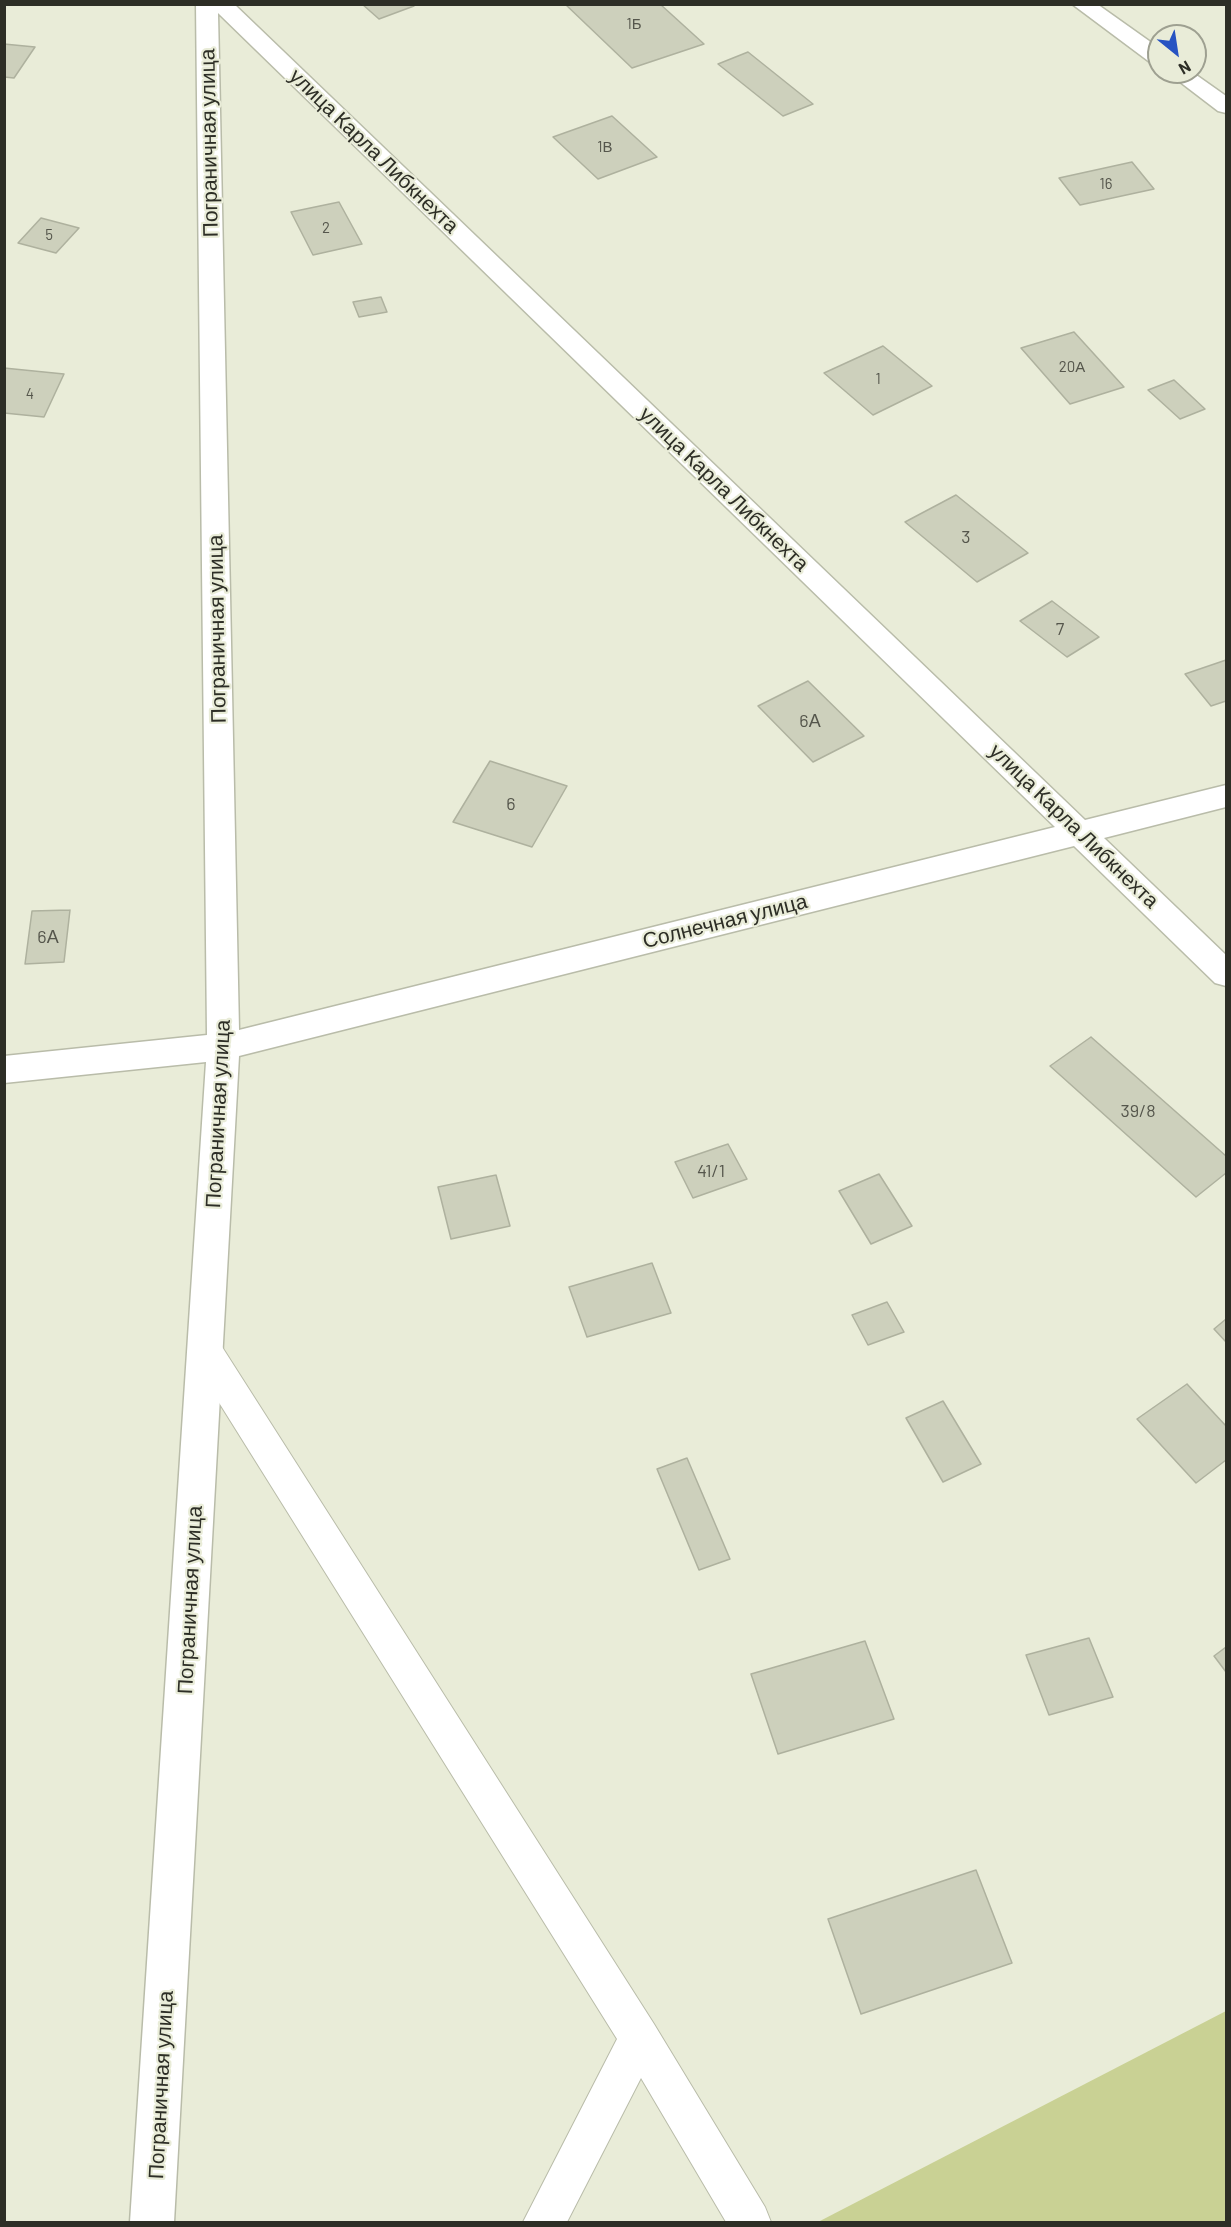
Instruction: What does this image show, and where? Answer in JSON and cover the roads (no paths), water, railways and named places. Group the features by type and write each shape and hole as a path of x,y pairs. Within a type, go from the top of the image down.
{"street":[{"name":"Пограничная улица","path":"152,2223 223,1047 207,4"},
{"name":"улица Карла Либкнехта","path":"220,4 1227,974"},
{"path":"1082,4 1147,50"},
{"path":"1195,84 1227,106"},
{"name":"Солнечная улица","path":"4,1070 223,1047 1227,796"}],"lane":[{"path":"205,1350 640,2037 750,2223"},
{"path":"544,2223 640,2037"}]}
